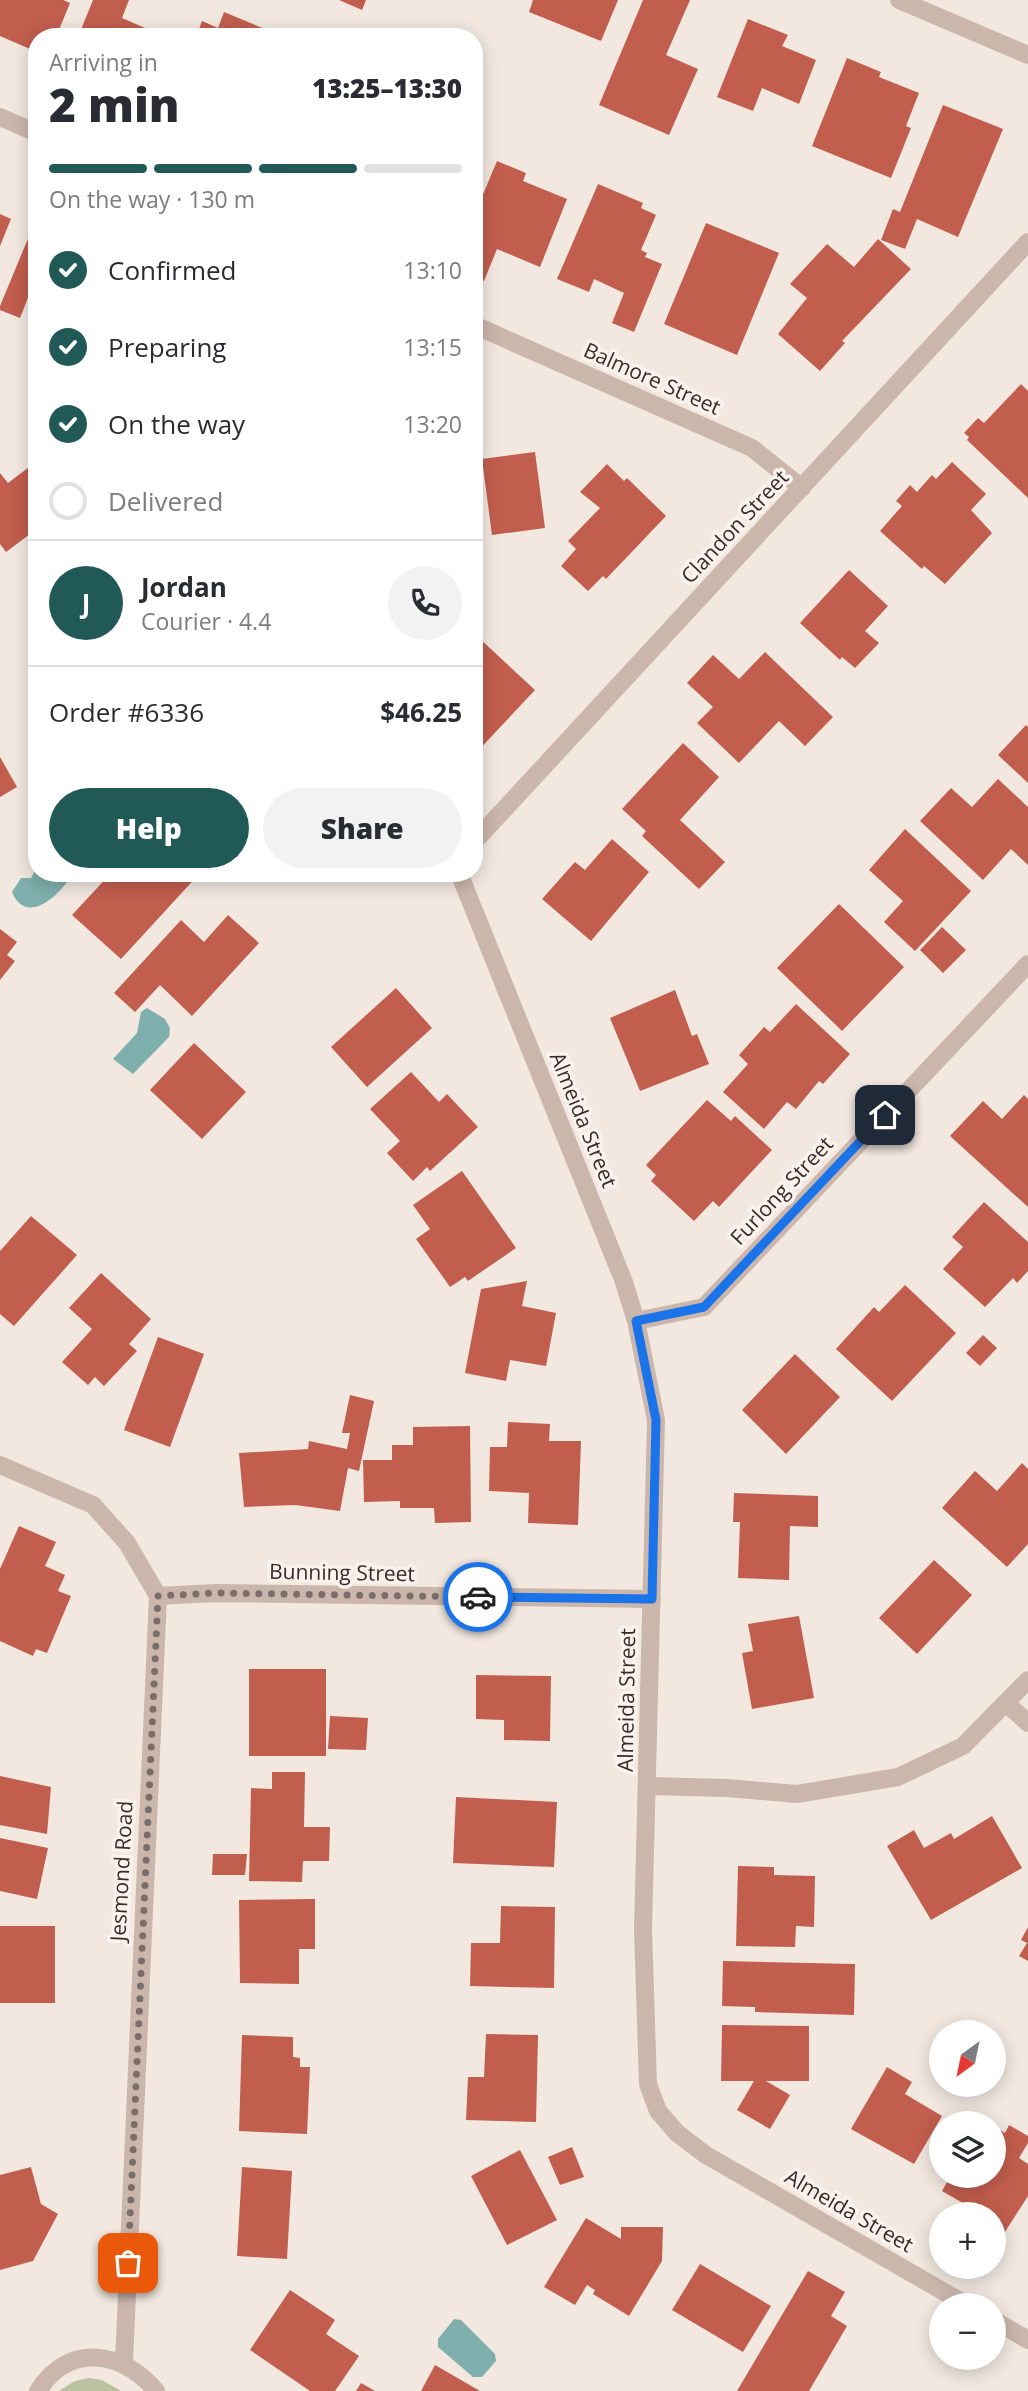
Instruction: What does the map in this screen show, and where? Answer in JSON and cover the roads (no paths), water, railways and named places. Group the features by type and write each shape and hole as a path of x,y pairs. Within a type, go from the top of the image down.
{"street":[{"path":"899,0 1028,55"},
{"path":"0,117 28,130"},
{"name":"Clandon Street","path":"483,832 1028,242"},
{"name":"Balmore Street","path":"483,330 752,448 802,488"},
{"name":"Almeida Street","path":"463,882 624,1282 636,1321 656,1420 643,1943 648,2084 658,2111 677,2133 706,2155 946,2293"},
{"name":"Furlong Street","path":"636,1321 704,1307 1028,964"},
{"path":"0,1465 93,1504 127,1543 158,1596"},
{"name":"Bunning Street","path":"158,1596 215,1593 652,1599"},
{"name":"Jesmond Road","path":"124,2362 158,1596"},
{"path":"648,1786 727,1788 797,1794 898,1777 963,1746 1028,1680"},
{"path":"1007,1704 1028,1723"},
{"path":"1006,2327 1028,2340"},
{"path":"38,2391 46,2379 68,2363 96,2357 124,2362 142,2374 156,2391"}],"water":[{"path":"21,878 28,878 28,882 67,882 44,904 26,907 18,902 12,892"},
{"path":"147,1008 165,1019 170,1028 169,1037 133,1074 113,1059 137,1033 141,1012"},
{"path":"454,2319 461,2320 495,2354 496,2361 482,2377 473,2377 438,2347 438,2339"}]}
